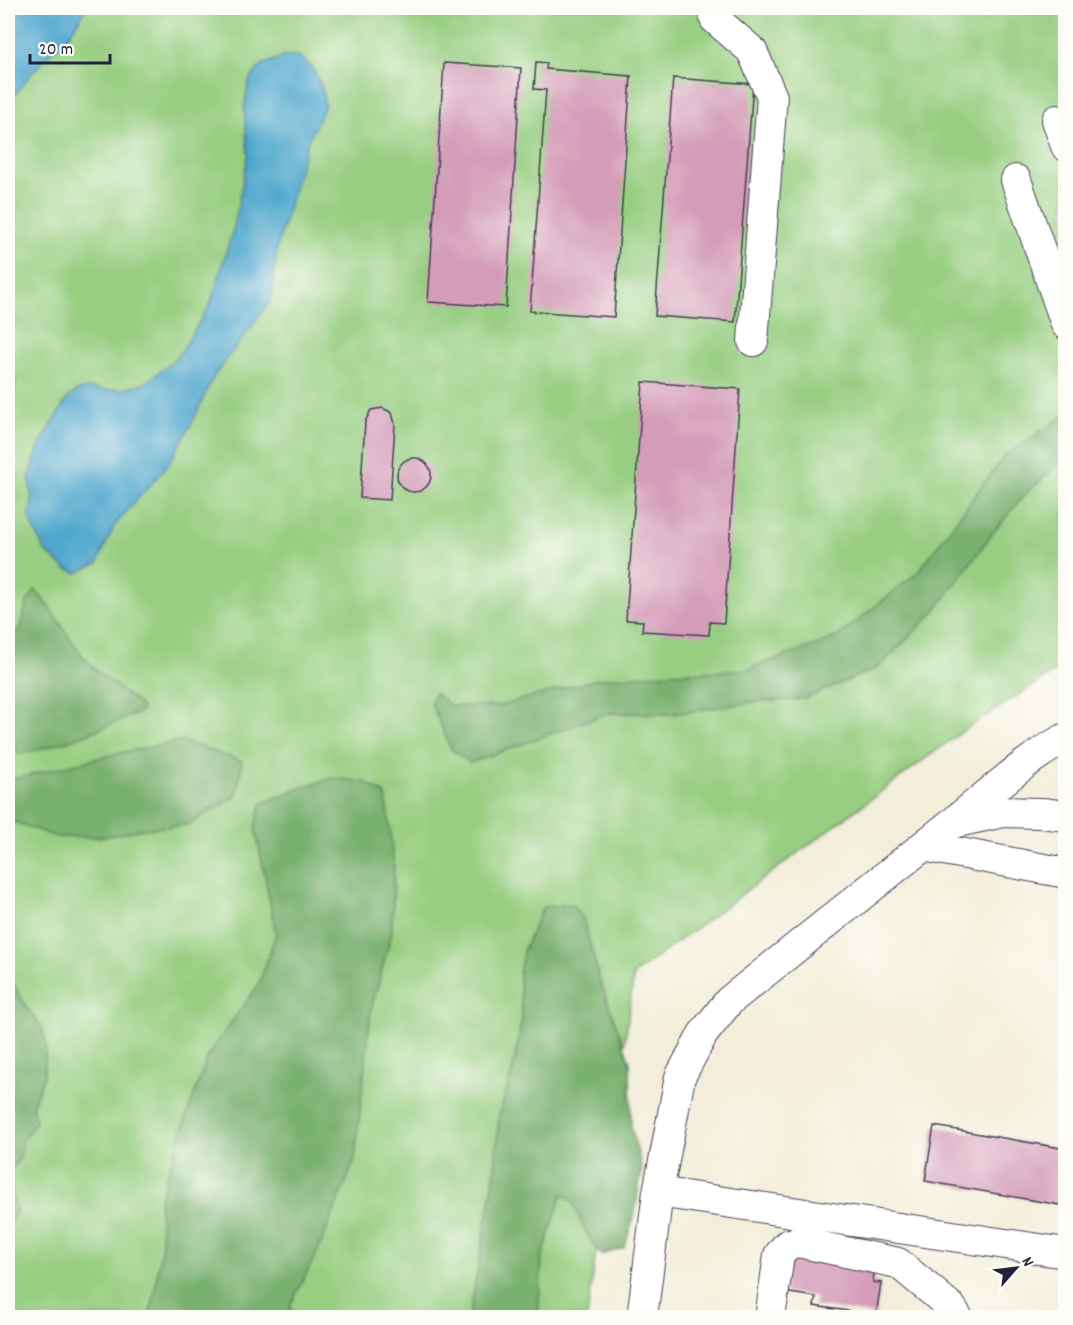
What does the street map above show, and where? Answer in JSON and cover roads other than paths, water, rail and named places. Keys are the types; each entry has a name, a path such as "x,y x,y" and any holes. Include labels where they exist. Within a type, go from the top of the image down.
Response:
{"lane":[{"path":"711,20 752,51 772,97 753,341"},
{"path":"1016,180 1065,324"},
{"path":"642,1317 658,1191 680,1077 703,1034 729,1001 922,846 1055,743 1065,738"},
{"path":"952,823 1003,812 1065,816"},
{"path":"922,846 1065,873"},
{"path":"658,1191 1065,1253"},
{"path":"770,1317 779,1255 787,1245 798,1242 898,1263 951,1307 958,1317"}],"water":[{"path":"8,8 87,8 66,39 24,83 8,108"},
{"path":"285,56 299,56 312,67 322,88 325,106 307,143 277,248 271,300 214,376 192,423 169,463 115,525 98,563 77,573 66,569 44,550 29,517 32,500 29,479 39,446 68,397 79,390 90,388 124,389 145,383 181,352 210,305 234,226 248,155 244,107 249,80 262,65"}]}
